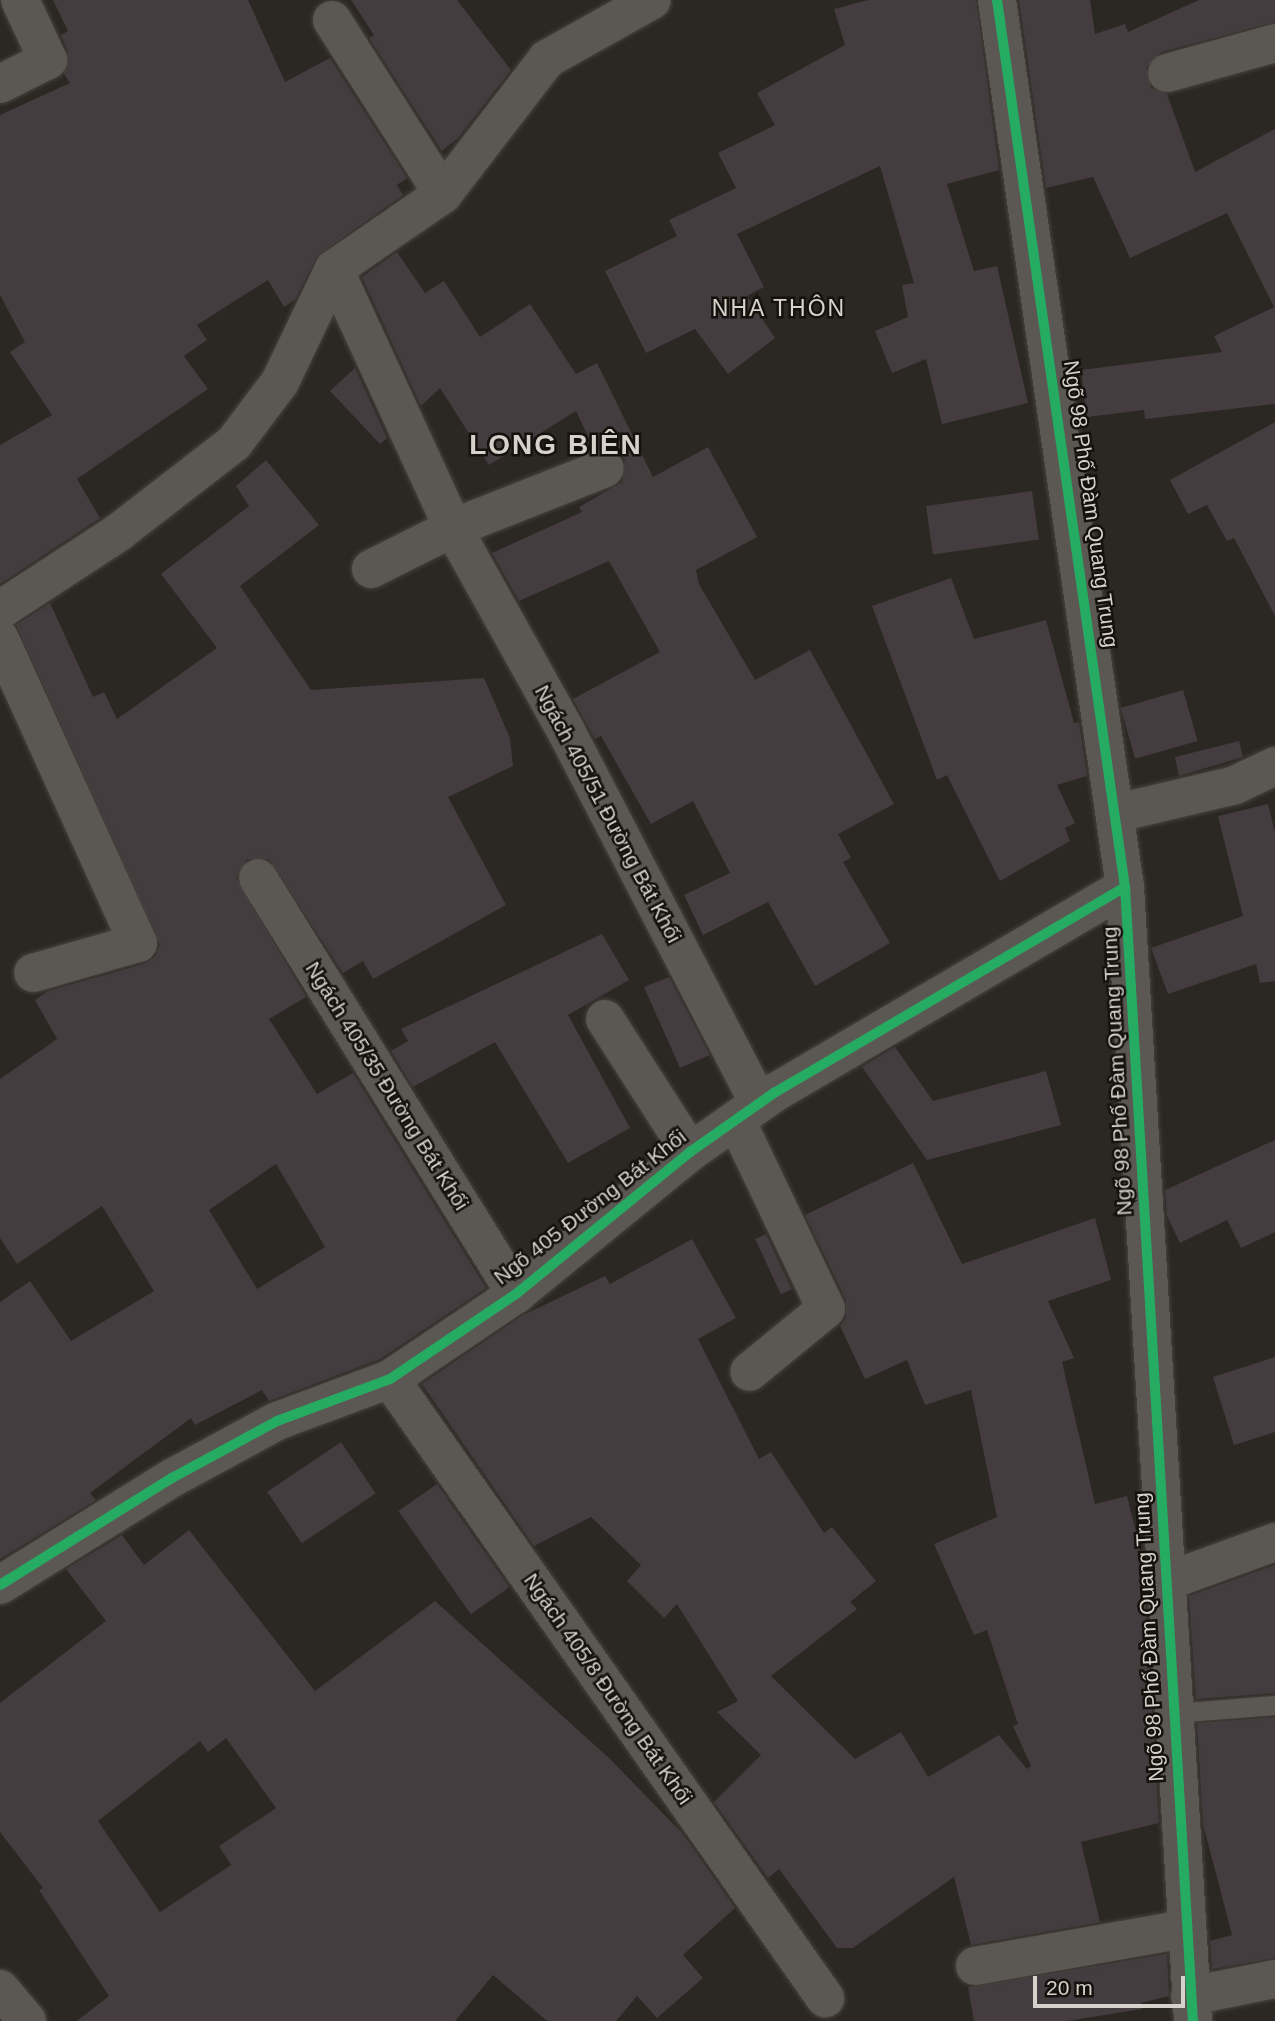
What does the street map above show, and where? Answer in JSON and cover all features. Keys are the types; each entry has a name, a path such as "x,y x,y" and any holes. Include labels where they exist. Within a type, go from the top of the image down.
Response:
{"street":[{"path":"0,84 48,60 20,0"},
{"name":"Ngõ 98 Phố Đàm Quang Trung","path":"997,0 1117,813 1125,887 1191,2009"},
{"path":"0,610 119,533 234,443 280,382 334,269 443,194 547,59 630,5"},
{"path":"332,20 443,194"},
{"path":"1167,73 1275,43"},
{"name":"Ngách 405/51 Đường Bát Khối","path":"334,269 453,528 567,733 748,1111 826,1309 749,1372"},
{"path":"371,569 453,528 605,468"},
{"path":"0,639 138,943 33,973"},
{"path":"1117,813 1235,785 1273,772"},
{"name":"Ngách 405/35 Đường Bát Khối","path":"258,878 516,1294"},
{"name":"Ngõ 405 Đường Bát Khối","path":"0,1585 172,1478 277,1421 390,1379 516,1294 690,1152 748,1111 1125,887"},
{"path":"605,1019 690,1152"},
{"name":"Ngách 405/8 Đường Bát Khối","path":"390,1379 825,1998"},
{"path":"1165,1582 1275,1542"},
{"path":"975,1966 1185,1929"},
{"path":"1191,2009 1275,1979"},
{"path":"0,1989 27,2021"}],"lane":[{"path":"1173,1713 1275,1705"}],"building":[{"path":"53,0 248,0 285,82 330,58 407,178 397,185 403,195 317,256 295,300 284,307 268,280 197,325 207,340 184,356 208,389 77,479 100,518 0,584 0,445 52,415 10,352 25,342 0,295 0,115 70,83 64,74 68,51 61,35 68,31"},
{"path":"351,0 457,0 511,70 458,138 442,151 369,38 374,35"},
{"path":"868,0 976,0 999,170 947,184 974,271 997,266 1028,403 942,424 926,359 892,373 875,331 908,317 902,285 914,283 880,166 737,234 764,287 747,296 775,338 728,374 695,329 646,353 605,271 677,236 669,220 736,188 718,153 775,125 757,93 845,45 834,9"},
{"path":"1019,0 1090,0 1095,34 1125,24 1128,32 1199,0 1275,0 1275,22 1161,52 1146,68 1151,88 1167,94 1195,172 1275,129 1275,404 1145,419 1144,410 1087,417 1081,370 1222,352 1214,336 1274,307 1227,213 1130,258 1093,177 1046,188"},
{"path":"397,252 425,293 444,281 480,337 530,304 576,374 597,363 653,477 708,447 757,537 696,570 699,584 755,680 810,650 894,804 838,834 851,858 843,862 890,943 815,986 768,902 703,935 684,895 730,873 693,801 651,824 601,736 595,739 573,699 660,652 609,561 519,601 492,553 582,512 579,507 622,482 625,459 609,447 594,449 576,411 489,465 440,388 421,406 362,277"},
{"path":"355,368 387,438 380,444 330,391"},
{"path":"1275,422 1275,616 1234,538 1227,541 1207,505 1188,514 1170,480"},
{"path":"266,460 319,525 240,586 311,690 484,678 510,738 513,766 448,797 506,905 373,979 363,961 343,973 269,859 247,859 236,878 306,997 269,1019 317,1094 353,1073 486,1288 380,1359 269,1401 262,1390 195,1425 191,1418 90,1493 96,1500 0,1559 0,1302 30,1281 71,1341 154,1291 102,1206 17,1264 0,1238 0,1079 57,1039 35,1000 48,991 144,964 155,957 160,945 16,625 50,603 93,697 104,692 117,719 217,648 161,574 249,506 236,486","holes":["276,1164 325,1247 257,1289 209,1210"]},
{"path":"1032,491 1039,540 933,554 926,506"},
{"path":"951,578 974,639 1046,620 1074,723 1079,722 1087,776 1057,785 1075,823 1065,828 1070,841 1000,881 947,775 937,780 872,606"},
{"path":"1183,690 1198,741 1135,759 1121,708"},
{"path":"1239,741 1243,757 1179,776 1175,757"},
{"path":"1268,804 1275,833 1275,981 1260,983 1256,964 1168,994 1151,948 1243,916 1218,816"},
{"path":"602,934 629,980 568,1015 630,1128 568,1163 495,1042 413,1087 391,1051 408,1041 401,1029"},
{"path":"669,977 710,1055 680,1068 644,987"},
{"path":"895,1047 933,1101 1046,1071 1061,1125 927,1160 862,1067"},
{"path":"1275,1140 1275,1232 1241,1248 1227,1220 1180,1243 1167,1216 1165,1190"},
{"path":"913,1163 962,1264 1095,1218 1111,1280 1048,1301 1074,1358 1062,1362 1095,1504 1127,1496 1143,1560 1159,1823 1081,1842 1100,1922 971,1945 954,1877 853,1948 837,1948 779,1869 768,1878 714,1802 761,1755 717,1712 738,1701 677,1604 664,1618 627,1581 641,1565 591,1517 534,1546 422,1384 523,1315 605,1276 610,1284 692,1239 736,1318 698,1339 759,1459 771,1452 824,1533 832,1527 876,1581 850,1602 857,1609 771,1676 855,1759 901,1732 928,1777 999,1735 1027,1769 1031,1766 1013,1726 1018,1724 987,1630 974,1635 934,1544 997,1517 971,1390 925,1405 907,1360 865,1379 840,1326 846,1318 846,1300 805,1215"},
{"path":"766,1234 792,1289 781,1294 755,1239"},
{"path":"1275,1357 1275,1432 1234,1445 1213,1377"},
{"path":"341,1442 376,1493 302,1543 267,1492"},
{"path":"437,1484 509,1587 471,1614 398,1511"},
{"path":"189,1530 315,1691 435,1601 609,1758 683,1834 735,1908 683,1955 703,1978 657,2018 637,1996 616,2021 547,2021 493,1975 455,2021 77,2021 109,1996 39,1890 43,1888 0,1832 0,1703 106,1621 66,1569 122,1535 144,1565","holes":["226,1738 276,1808 219,1846 231,1865 160,1912 98,1821 200,1741 208,1752"]},
{"path":"1275,1565 1275,1693 1196,1699 1189,1596"},
{"path":"1275,1717 1275,1958 1212,1969 1210,1941 1232,1935 1203,1824 1197,1723"},
{"path":"1167,1954 1169,1996 1141,2003 1142,2009 1067,2021 974,2021 968,1987"}],"cycle path":[{"path":"997,0 1125,887 1193,2021"},
{"path":"0,1585 172,1478 277,1421 390,1379 516,1294 690,1152 774,1093 1125,887"}],"district":[{"name":"NHA THÔN","path":"779,308"},
{"name":"LONG BIÊN","path":"556,445"}]}
